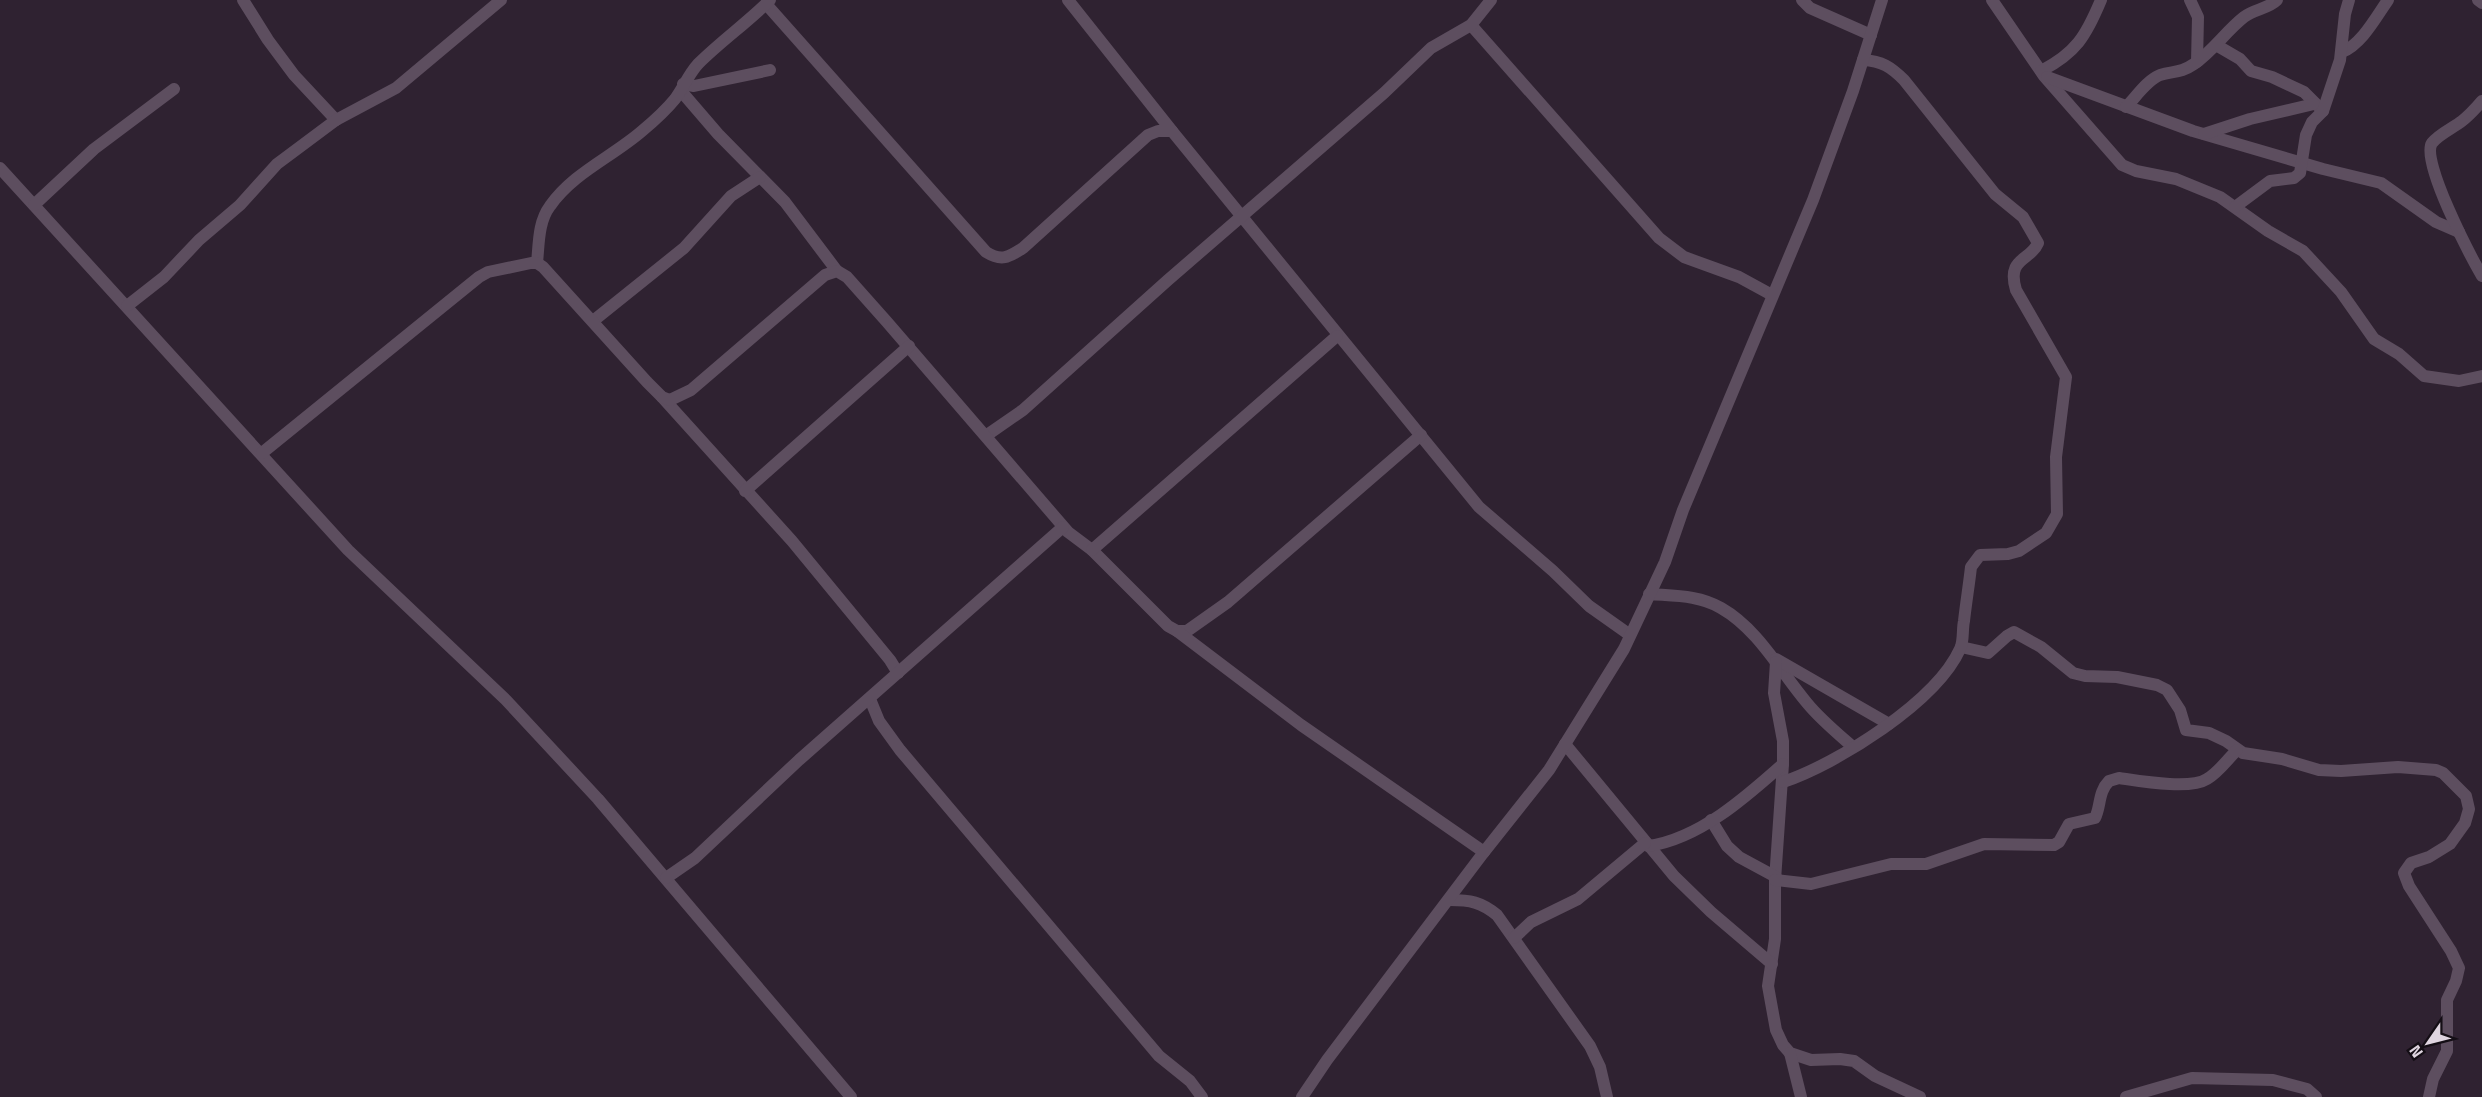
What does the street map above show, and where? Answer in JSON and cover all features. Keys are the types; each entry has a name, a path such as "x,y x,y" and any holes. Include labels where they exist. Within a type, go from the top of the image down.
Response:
{"street":[{"path":"243,0 268,40 294,75 336,120"},
{"path":"128,306 164,277 199,240 240,205 269,171 336,120 396,88 501,0"},
{"path":"1068,0 1338,336 1492,520 1553,571 1589,606 1630,635"},
{"path":"987,435 1023,411 1168,280 1384,93 1431,48 1472,25 1491,0"},
{"path":"1802,0 1810,8 1871,35"},
{"path":"1302,1097 1327,1060 1484,852 1549,770 1630,635 1665,562 1683,510 1813,200 1882,0"},
{"path":"1992,0 2043,74 2122,165 2136,171 2191,184 2235,207 2268,231 2311,257 2341,292 2374,339 2399,354 2424,376 2459,381 2482,376"},
{"path":"2043,74 2074,50 2086,34 2101,0"},
{"path":"2190,0 2199,23 2197,62"},
{"path":"2126,106 2150,81 2158,76 2182,72 2197,62 2247,15 2271,6 2277,0"},
{"path":"2235,207 2270,181 2297,177 2306,135 2342,52 2343,27 2349,0"},
{"path":"2342,52 2349,49 2361,37 2388,0"},
{"path":"2478,0 2482,3"},
{"path":"537,263 541,223 548,208 559,194 640,133 674,100 699,64 768,2 986,252 997,259 1007,258 1023,248 1148,135 1158,131 1172,131"},
{"path":"1472,25 1659,238 1684,257 1739,277 1772,294"},
{"path":"2216,45 2240,59 2251,71 2272,77 2304,92 2318,107"},
{"path":"1783,782 1799,777 1853,747 1889,724 1925,694 1947,670 1961,647 1971,567 1974,560 1980,555 2008,554 2019,551 2046,533 2057,514 2056,457 2066,377 2013,282 2018,264 2024,256 2038,246 2033,231 2023,217 1995,194 1925,104 1892,68 1880,61 1863,60"},
{"path":"682,87 770,70"},
{"path":"2043,74 2204,134 2301,163 2381,183 2436,222 2458,232"},
{"path":"682,87 760,177 785,202 837,271 847,277 909,346 1064,527 1092,550 1158,617 1309,731 1484,852"},
{"path":"34,205 94,149 174,89"},
{"path":"2482,101 2464,120 2432,143 2429,150 2438,183 2458,232 2482,276"},
{"path":"2204,134 2250,119 2318,107"},
{"path":"0,168 348,550 506,700 598,799 851,1097"},
{"path":"593,321 684,248 731,196 760,177"},
{"path":"262,453 479,278 497,270 537,263 593,321 808,560 884,652 898,673"},
{"path":"662,397 670,400 691,390 825,275 837,271"},
{"path":"1092,550 1338,336"},
{"path":"745,491 909,346"},
{"path":"1177,631 1187,631 1228,602 1421,435"},
{"path":"666,878 695,858 799,760 1064,527"},
{"path":"1649,594 1687,596 1722,608 1774,659 1808,704 1853,747"},
{"path":"1961,647 1988,653 2014,632 2041,647 2073,673 2085,676 2116,676 2157,685 2167,690 2175,700 2186,730 2209,733 2226,741 2237,750 2331,771 2397,767 2436,770 2443,773 2466,796 2469,809 2459,833 2441,850 2411,863 2404,873 2409,886 2451,951 2459,968 2447,1000 2447,1051 2433,1079 2429,1097"},
{"path":"1774,659 1889,724"},
{"path":"1774,659 1774,693 1783,741 1784,764 1775,878 1775,939 1768,986 1770,1005 1779,1038 1790,1053 1801,1097"},
{"path":"870,699 879,722 900,750 1159,1056 1190,1082 1202,1097"},
{"path":"1565,744 1646,844 1711,912 1772,964"},
{"path":"1711,820 1727,846 1739,856 1775,878 1811,884 1891,864 1926,864 1984,844 2054,845 2060,842 2068,824 2095,818 2103,787 2109,781 2119,778 2198,784 2209,778 2237,750"},
{"path":"1514,938 1531,922 1578,899 1646,844 1672,840 1711,820 1784,764"},
{"path":"1450,900 1472,900 1484,905 1497,915 1590,1046 1600,1067 1607,1097"},
{"path":"1790,1053 1811,1060 1854,1061 1875,1076 1920,1097"},
{"path":"2126,1097 2192,1077 2273,1080 2307,1089 2316,1097"}]}
